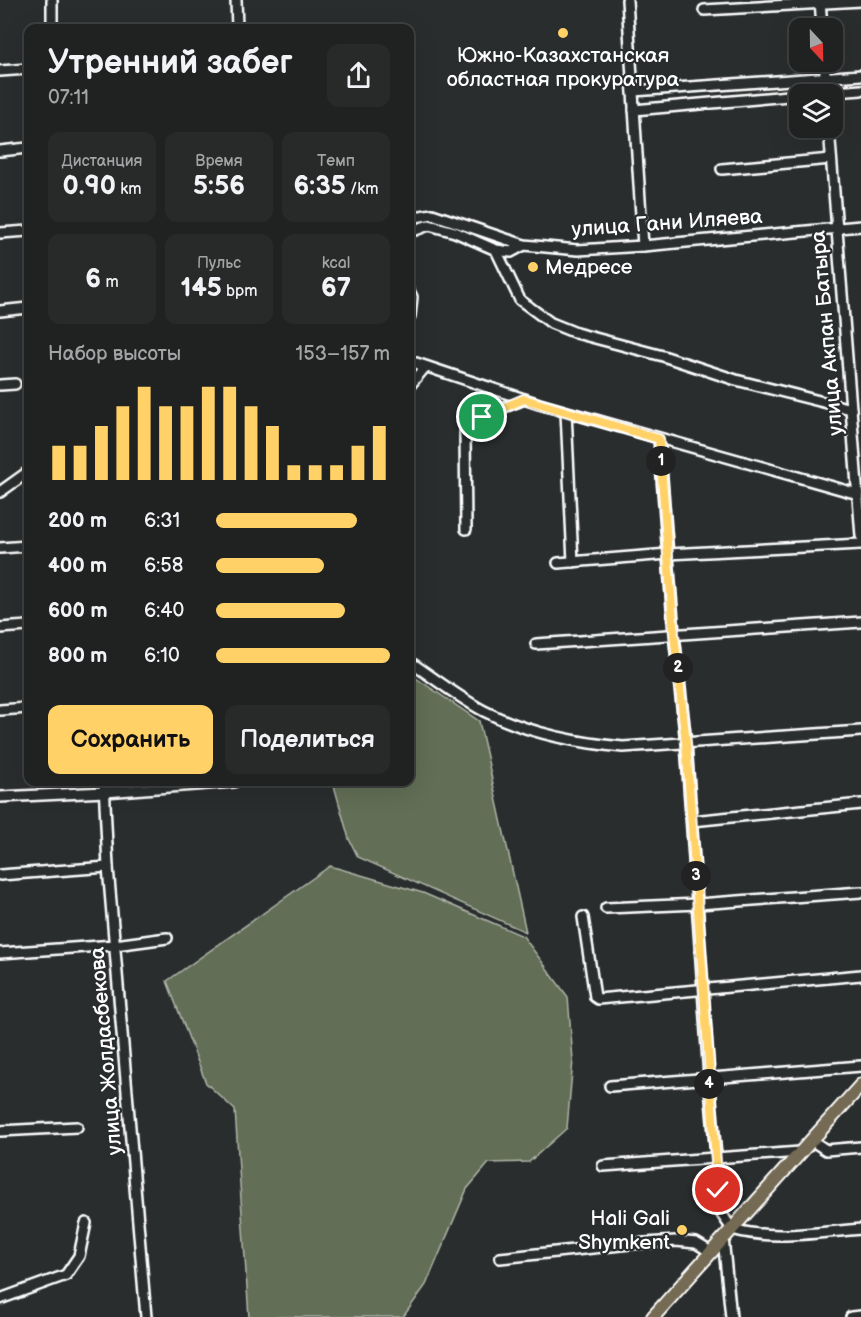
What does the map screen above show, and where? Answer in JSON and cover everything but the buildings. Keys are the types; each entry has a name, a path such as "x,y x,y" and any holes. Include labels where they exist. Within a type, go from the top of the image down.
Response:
{"main road":[{"path":"653,1317 861,1085"}],"street":[{"path":"52,0 52,24"},
{"path":"236,0 237,24"},
{"path":"627,0 643,246"},
{"path":"705,10 861,1"},
{"path":"820,2 821,18"},
{"path":"0,71 24,69"},
{"path":"825,72 826,84"},
{"path":"633,91 861,75"},
{"path":"843,92 861,90"},
{"path":"634,110 789,97"},
{"name":"улица Акпан Батыра","path":"830,138 861,536"},
{"path":"0,151 24,148"},
{"path":"722,169 831,159"},
{"name":"улица Гани Иляева","path":"414,217 432,214 524,245 578,250 861,226"},
{"path":"414,231 429,225 455,232 494,249 511,252 524,245"},
{"path":"0,233 24,231"},
{"path":"494,249 520,300 551,323 576,333 663,356 736,380 851,409"},
{"path":"0,311 24,308"},
{"path":"414,363 566,412 858,494"},
{"path":"414,380 425,367"},
{"path":"0,385 15,384"},
{"path":"850,394 861,393"},
{"path":"466,529 465,432 471,423 524,399"},
{"path":"566,412 573,562"},
{"path":"659,439 674,634 686,743 720,1210 723,1218 732,1228 752,1234 776,1235 861,1229"},
{"path":"0,492 24,475"},
{"path":"558,563 861,544"},
{"path":"0,548 24,546"},
{"path":"536,644 861,622"},
{"path":"0,628 24,626"},
{"path":"414,665 484,711 559,738 623,747 861,730"},
{"path":"0,710 24,708"},
{"name":"улица Жолдасбекова","path":"104,786 108,867 146,1317"},
{"path":"0,797 182,786"},
{"path":"692,821 861,804"},
{"path":"0,875 108,867"},
{"path":"606,908 861,892"},
{"path":"584,916 596,998 861,975"},
{"path":"0,953 115,945 166,938"},
{"path":"610,1086 861,1066"},
{"path":"0,1131 77,1127"},
{"path":"811,1140 826,1150 861,1147"},
{"path":"603,1166 800,1152"},
{"path":"0,1299 66,1275 79,1256 86,1223"},
{"path":"723,1238 731,1317"},
{"path":"500,1258 676,1241 696,1243 711,1252"},
{"path":"851,1317 861,1316"}],"green space":[{"path":"414,677 479,721 526,932 358,857 349,839 334,786 414,786"},
{"path":"330,866 423,893 523,936 568,997 573,1060 567,1128 529,1162 489,1163 467,1189 426,1285 403,1317 249,1317 235,1110 206,1083 167,981"}],"place":[{"name":"Южно-Казахстанская областная прокуратура","path":"563,33"},
{"name":"Медресе","path":"533,267"},
{"name":"Hali Gali Shymkent","path":"682,1230"}],"route":[{"path":"482,417 524,399 659,439 674,634 686,743 718,1190"}]}
